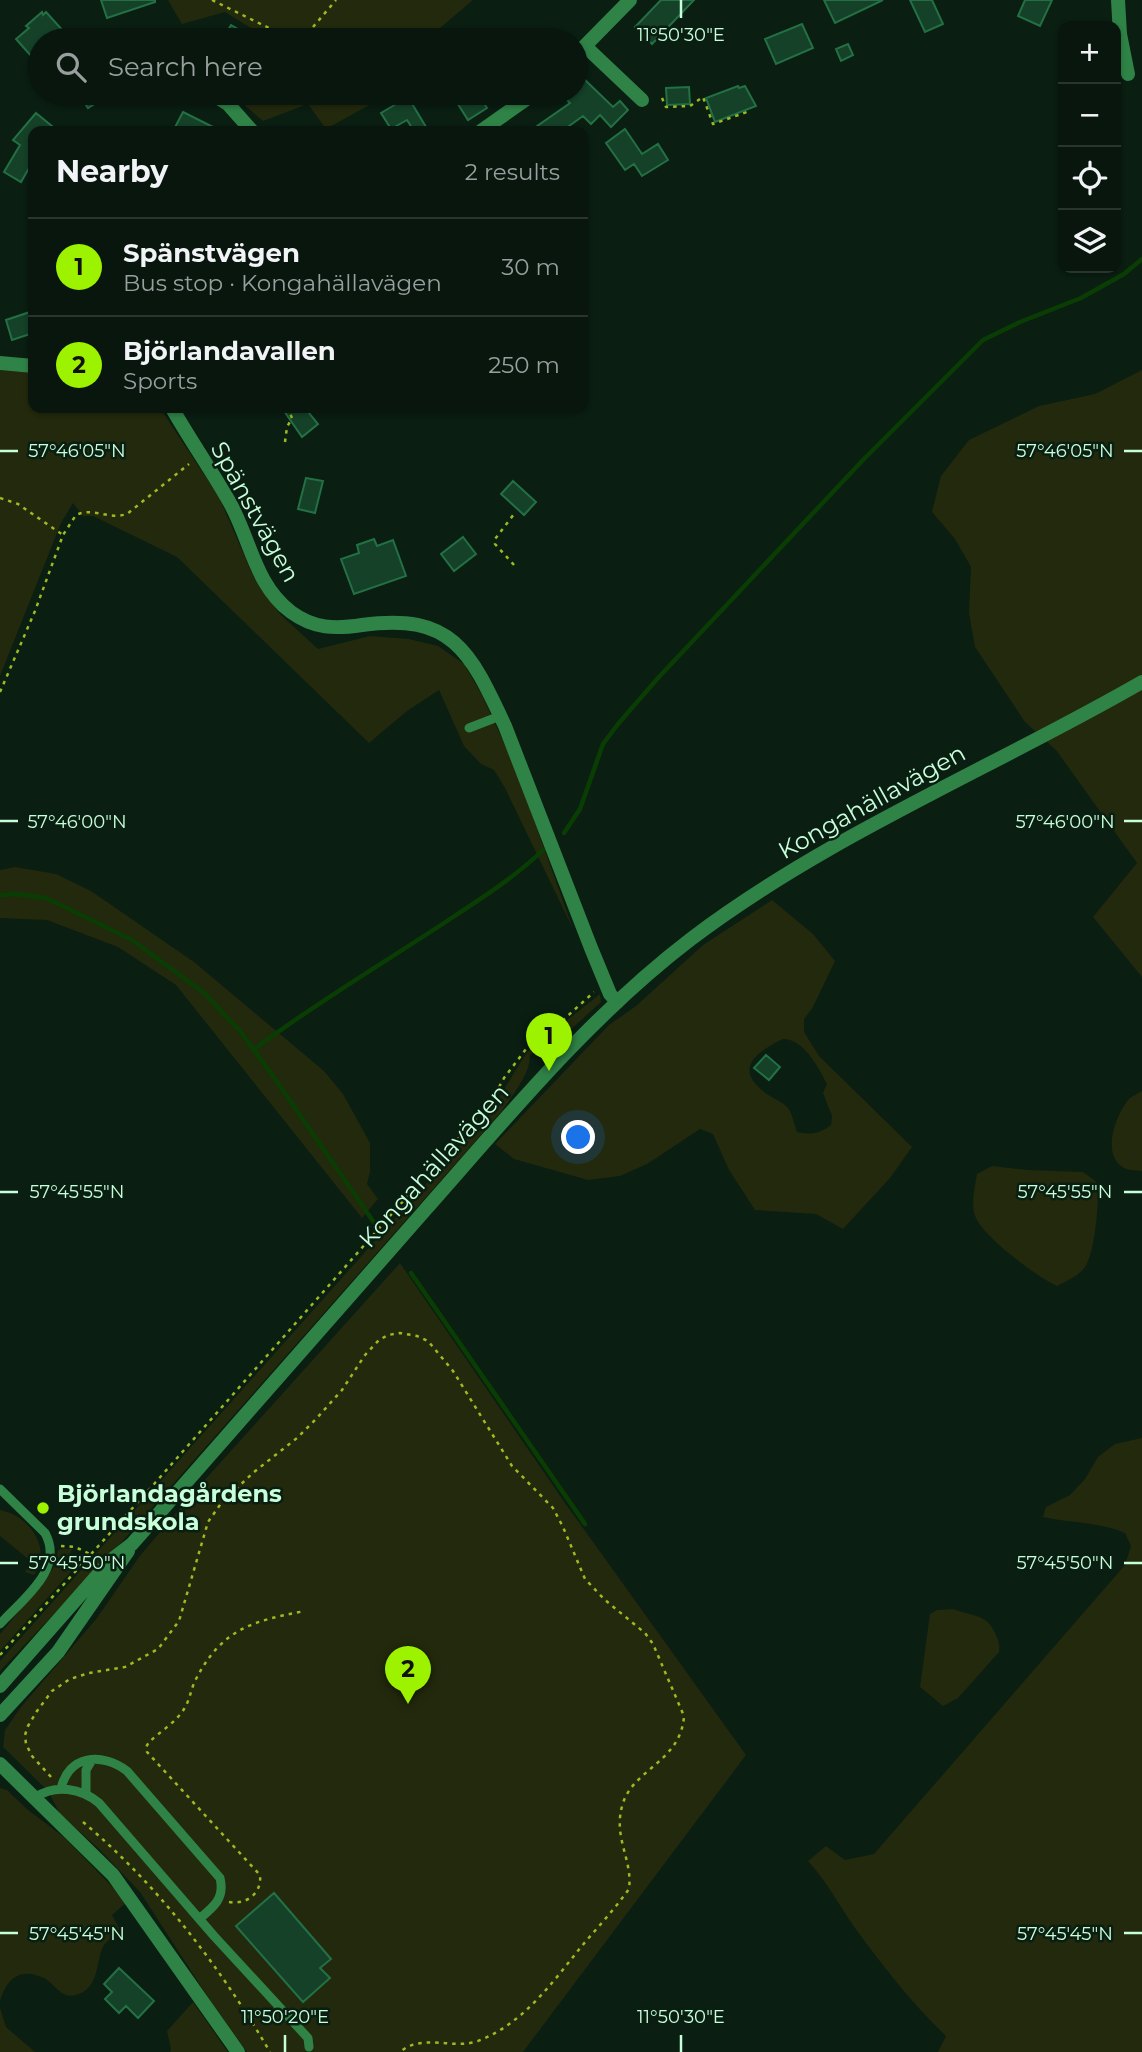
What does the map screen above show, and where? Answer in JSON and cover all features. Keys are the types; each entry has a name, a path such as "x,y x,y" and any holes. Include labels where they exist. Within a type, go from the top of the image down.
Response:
{"street":[{"path":"588,44 630,0"},
{"path":"1118,0 1119,21"},
{"path":"1121,56 1128,74"},
{"path":"588,57 642,100"},
{"path":"229,105 248,126"},
{"path":"488,126 518,105"},
{"path":"0,363 28,366"},
{"name":"Spänstvägen","path":"175,413 231,504 256,566 276,600 314,626 329,628 399,622 423,626 444,634 468,656 500,716 605,981 617,1002"},
{"name":"Kongahällavägen","path":"0,1715 58,1652 132,1544 492,1134 561,1058 617,1002 691,940 788,874 1142,682"},
{"name":"Kongahällavägen","path":"0,1686 110,1561 132,1544"},
{"path":"0,1764 113,1875 238,2052"}],"lane":[{"path":"469,729 500,716"},
{"path":"0,1624 42,1578 51,1562 51,1548 45,1533 2,1495"},
{"path":"86,1793 86,1770 92,1760"},
{"path":"61,1789 63,1780 77,1764 92,1760 109,1760 127,1771 216,1871 221,1883 220,1897 212,1909 199,1919"},
{"path":"36,1797 44,1791 61,1789 86,1793 99,1804 308,2038 309,2047"}],"path":[{"path":"212,0 269,28"},
{"path":"312,28 336,0"},
{"path":"662,98 666,107 690,106 703,97 713,124 747,112"},
{"path":"285,442 287,427 292,418 290,413"},
{"path":"0,692 35,611 63,535 75,515 82,512 116,517 127,514 199,456"},
{"path":"0,498 18,504 63,535"},
{"path":"514,514 495,539 495,544 514,565"},
{"path":"0,1655 486,1107 533,1040 551,1031 605,981"},
{"path":"533,1040 546,1053"},
{"path":"61,1789 32,1756 25,1735 37,1711 52,1691 70,1679 125,1667 158,1650 179,1621 208,1522 222,1502 307,1429 342,1390 365,1355 379,1340 388,1335 400,1334 417,1336 428,1341 453,1371 512,1466 553,1508 564,1527 585,1579 605,1600 645,1633 653,1644 684,1716 677,1742 624,1801 619,1835 630,1879 629,1889 550,1987 524,2012 478,2041 418,2043 407,2046 400,2052"},
{"path":"51,1548 65,1545 87,1550 91,1555"},
{"path":"220,1897 228,1902 242,1902 257,1891 261,1883 260,1875 147,1752 146,1747 184,1710 206,1662 230,1634 280,1616 305,1611"},
{"path":"81,1821 170,1908 203,1949 270,2052"}],"green space":[{"path":"168,0 473,0 440,28 251,28 225,12 182,24"},
{"path":"245,105 305,105 263,121"},
{"path":"309,105 369,105 331,126 324,126"},
{"path":"0,370 28,373 28,413 163,413 219,497 263,592 280,614 318,649 370,636 409,639 438,646 464,664 482,695 515,767 573,929 505,788 494,770 481,764 464,746 439,690 407,711 369,743 177,557 93,516 83,516 73,503 61,523 0,676"},
{"path":"1142,370 1142,977 1093,917 1137,863 1056,750 1025,722 975,647 969,613 971,567 955,539 932,512 941,476 969,440 1039,406 1095,394"},
{"path":"15,867 56,874 91,891 194,962 324,1071 343,1094 370,1143 370,1172 367,1184 378,1199 362,1218 176,985 118,947 47,920 0,918 0,870"},
{"path":"772,900 813,934 835,961 813,1007 804,1019 804,1032 819,1056 912,1147 890,1178 843,1229 816,1214 755,1210 729,1170 713,1134 700,1129 647,1164 620,1176 588,1180 514,1159 495,1144 609,1025 636,1006 703,945","holes":["783,1039 791,1040 810,1055 827,1084 823,1093 832,1116 831,1125 819,1132 797,1132 788,1108 767,1094 751,1077 750,1069 757,1056"]},
{"path":"600,994 601,1002 546,1049 541,1041"},
{"path":"536,1047 530,1056 524,1078 502,1111 121,1543 0,1671 0,1661 490,1112 527,1052"},
{"path":"1142,1091 1142,1171 1128,1170 1115,1159 1112,1151 1113,1133 1123,1107"},
{"path":"992,1166 1083,1172 1098,1183 1094,1239 1085,1267 1079,1273 1057,1286 1012,1256 981,1226 973,1208 977,1174"},
{"path":"400,1263 565,1503 746,1755 523,2052 247,2052 213,2005 140,1892 98,1848 60,1814 48,1791 3,1747 5,1730 21,1707 97,1618 139,1557 193,1493"},
{"path":"1142,1438 1142,2052 938,2052 946,2036 887,1970 808,1861 826,1846 845,1860 874,1854 1125,1565 1131,1546 1125,1533 1095,1525 1043,1517 1046,1507 1070,1495 1085,1479 1098,1457 1115,1444"},
{"path":"0,1510 20,1519 35,1535 41,1555 34,1575 25,1572 32,1562 0,1536"},
{"path":"72,1549 69,1557 74,1562 84,1557 0,1651 0,1634 45,1580 55,1565 58,1550"},
{"path":"953,1609 984,1619 997,1637 999,1652 958,1698 943,1706 920,1687 930,1614 937,1610"},
{"path":"0,1788 7,1790 64,1837 127,1902 112,1915 120,1930 104,1945 90,1986 76,1995 66,1995 44,1978 21,1974 6,1986 0,2001"},
{"path":"193,2002 228,2052 170,2052 167,2031"},
{"path":"0,2008 6,2027 35,2052 0,2052"}],"building":[{"path":"101,0 155,0 155,2 107,18"},
{"path":"661,0 694,0 652,44 635,27"},
{"path":"824,0 883,0 835,23"},
{"path":"910,0 932,0 943,24 925,32"},
{"path":"1025,0 1052,0 1040,26 1018,16"},
{"path":"42,12 43,15 46,12 61,28 29,28 26,26"},
{"path":"802,24 813,48 776,64 765,39"},
{"path":"28,29 28,53 16,39"},
{"path":"848,44 853,55 841,61 836,49"},
{"path":"588,83 613,107 620,101 628,110 611,127 600,115 591,124 583,116 569,126 537,126 567,105 588,105"},
{"path":"745,86 756,106 715,122 706,98"},
{"path":"689,87 690,104 667,105 666,88"},
{"path":"394,105 413,105 425,126 411,126 407,120 396,126 389,126 381,113"},
{"path":"459,105 485,105 487,108 468,120"},
{"path":"183,112 211,126 176,126"},
{"path":"36,113 52,126 28,126 28,170 21,182 4,172 20,145 13,140"},
{"path":"625,129 642,154 658,144 668,160 642,176 634,164 625,170 606,143"},
{"path":"28,313 28,335 12,340 6,320"},
{"path":"285,413 309,413 318,424 302,437"},
{"path":"306,478 323,481 315,513 298,509"},
{"path":"513,481 536,502 524,515 501,494"},
{"path":"463,537 476,554 454,571 441,554"},
{"path":"374,539 377,546 393,540 406,576 354,594 341,559 359,553 357,545"},
{"path":"766,1055 780,1067 769,1080 754,1068"},
{"path":"274,1893 331,1959 320,1968 330,1978 303,2002 236,1926"},
{"path":"119,1968 154,2001 138,2018 126,2006 119,2013 105,1999 112,1992 104,1984"}],"waterway":[{"path":"564,833 580,809 603,744 618,724 863,460 983,340 1081,298 1124,274 1142,259"},
{"path":"253,1050 327,998 488,893 543,850"},
{"path":"0,895 17,894 46,898 132,940 204,993 240,1031 375,1224"},
{"path":"411,1273 585,1524"}],"place":[{"name":"Spänstvägen","path":"549,1071"},
{"name":"Björlandagårdens grundskola","path":"43,1508"},
{"name":"Björlandavallen","path":"408,1704"}]}
